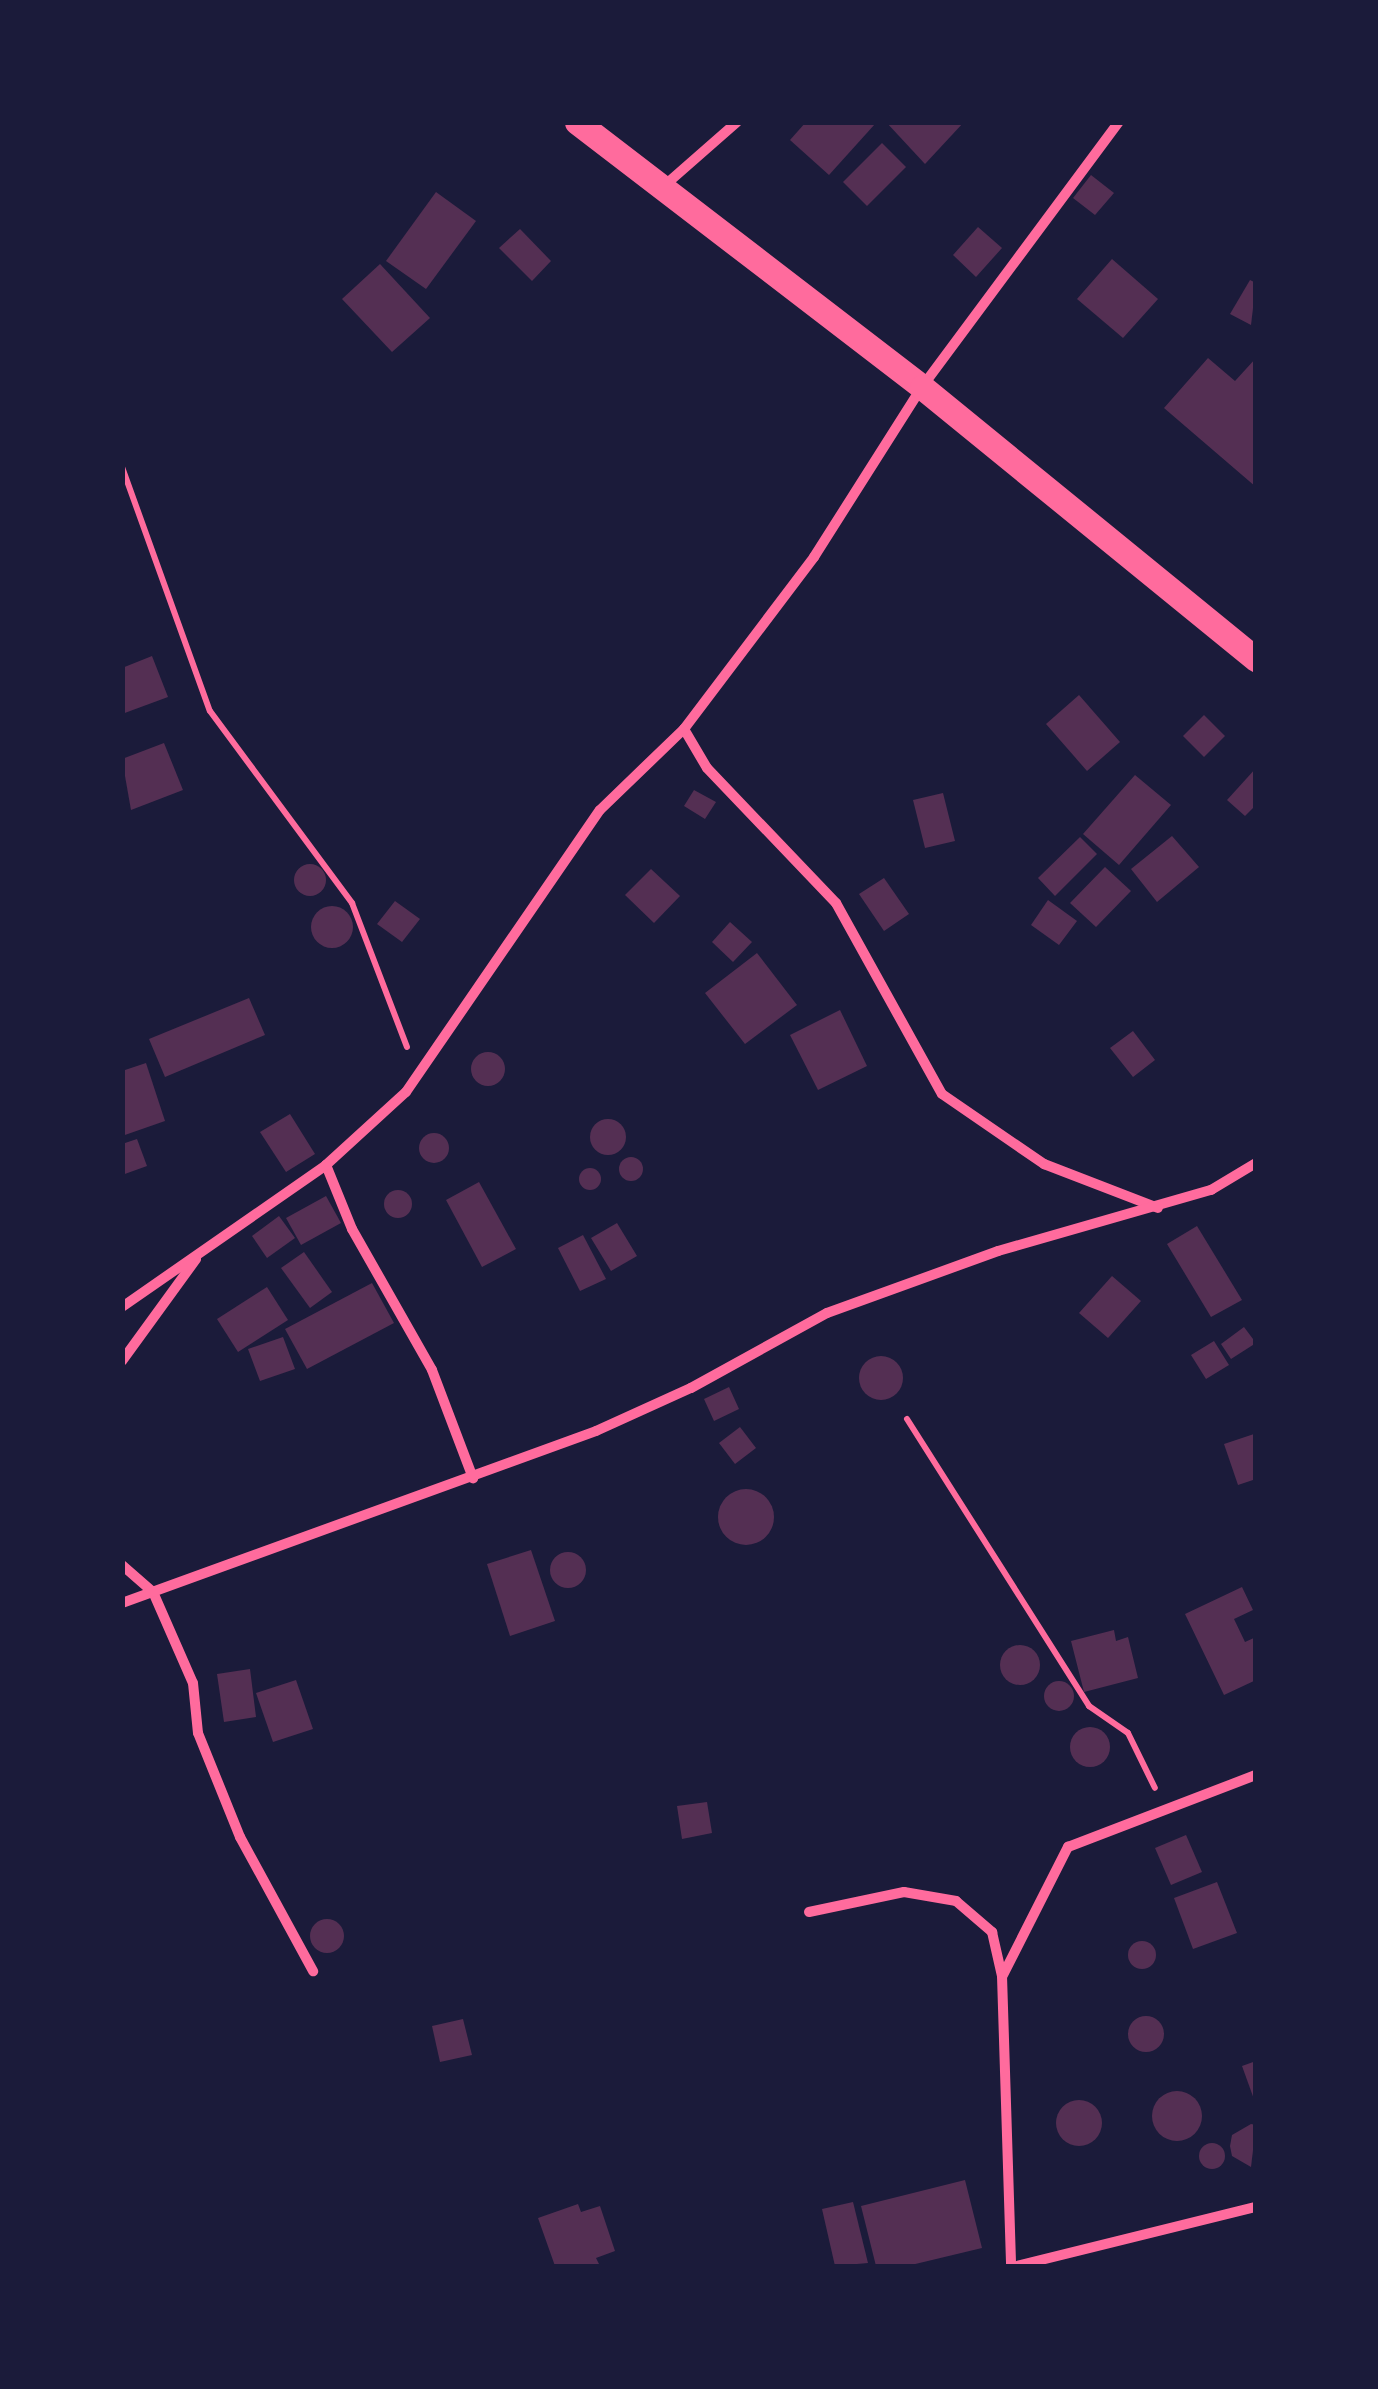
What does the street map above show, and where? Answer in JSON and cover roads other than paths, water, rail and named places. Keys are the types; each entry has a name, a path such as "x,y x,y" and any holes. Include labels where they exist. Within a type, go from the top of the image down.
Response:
{"main road":[{"path":"577,122 660,190 922,387 1256,660"}],"street":[{"path":"660,190 737,122"},
{"path":"122,1307 326,1166 406,1092 600,810 684,729 814,557 922,387 1120,122"},
{"path":"684,729 707,768 836,903 942,1094 1044,1164 1159,1208"},
{"path":"122,1603 474,1478 692,1388 827,1314 998,1251 1211,1190 1256,1163"},
{"path":"326,1166 352,1229 432,1370 474,1478"},
{"path":"122,1360 137,1332 206,1247"},
{"path":"122,1565 153,1592 193,1683 198,1732 240,1837 313,1971"},
{"path":"1002,1976 1068,1847 1164,1807 1256,1776"},
{"path":"809,1912 904,1892 956,1901 992,1932 1002,1976 1014,2266 1256,2207"}]}
